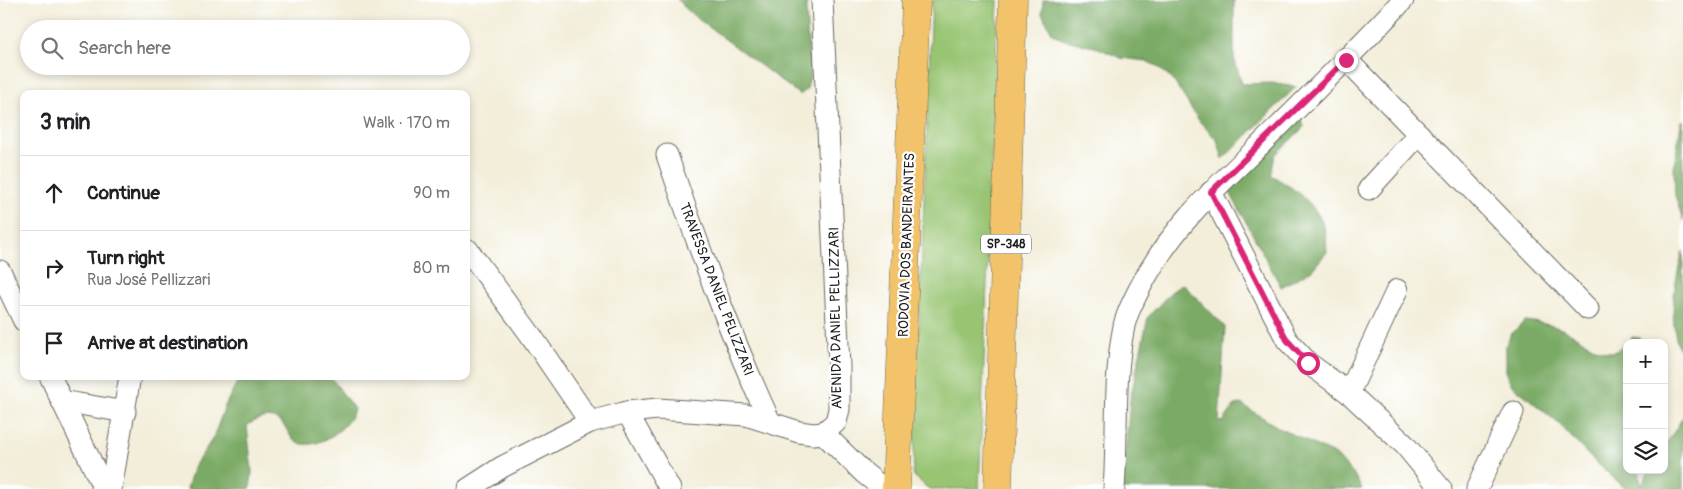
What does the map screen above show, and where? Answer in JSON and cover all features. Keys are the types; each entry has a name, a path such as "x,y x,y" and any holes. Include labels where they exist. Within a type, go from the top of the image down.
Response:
{"highway":[{"name":"RODOVIA DOS BANDEIRANTES","path":"896,489 916,0"},
{"name":"SP-348","path":"998,489 1013,0"}],"street":[{"name":"AVENIDA DANIEL PELLIZZARI","path":"822,0 839,366 839,410 836,422 823,433"},
{"path":"1114,489 1117,387 1124,325 1135,298 1155,261 1183,222 1211,192 1346,60 1403,0"},
{"path":"1346,60 1588,309"},
{"path":"1369,189 1419,134"},
{"name":"TRAVESSA DANIEL PELIZZARI","path":"667,155 713,286 770,422"},
{"path":"1211,192 1287,340 1308,363 1350,393 1405,445 1441,489"},
{"path":"470,253 530,334 590,422"},
{"path":"0,271 20,313"},
{"path":"1350,393 1397,290"},
{"path":"52,380 104,489"},
{"path":"111,489 129,380"},
{"path":"62,401 125,412"},
{"path":"468,489 502,467 590,422 627,412 658,409 746,415 799,432 823,433 864,473 884,489"},
{"path":"627,412 670,489"},
{"path":"1478,489 1513,412"}],"green space":[{"path":"677,0 807,0 810,75 807,89 800,95 693,15"},
{"path":"932,0 998,0 979,489 929,489 913,475"},
{"path":"1043,0 1234,0 1234,58 1242,84 1272,83 1296,87 1223,159 1217,140 1200,122 1173,80 1157,66 1146,61 1121,58 1098,48 1062,39 1052,33 1042,14"},
{"path":"1300,114 1304,127 1275,155 1271,175 1310,203 1325,231 1327,252 1312,270 1281,287 1227,187"},
{"path":"1683,120 1683,221 1675,195 1674,168"},
{"path":"1683,251 1683,359 1676,336 1673,302"},
{"path":"1183,284 1225,327 1219,421 1223,422 1235,405 1241,404 1281,429 1336,455 1354,475 1362,489 1122,489 1130,400 1148,317 1171,292"},
{"path":"1525,321 1556,327 1605,351 1614,352 1623,346 1623,474 1640,474 1641,486 1648,474 1668,474 1668,441 1683,417 1683,489 1626,489 1589,456 1558,423 1511,384 1506,374 1506,345 1512,333"},
{"path":"238,380 333,380 354,409 346,424 339,430 322,441 313,444 296,442 282,423 273,418 269,417 255,421 247,426 252,472 250,489 187,489 193,468 213,438 225,406"}],"route":[{"path":"1308,363 1287,340 1211,192 1346,60"}]}
